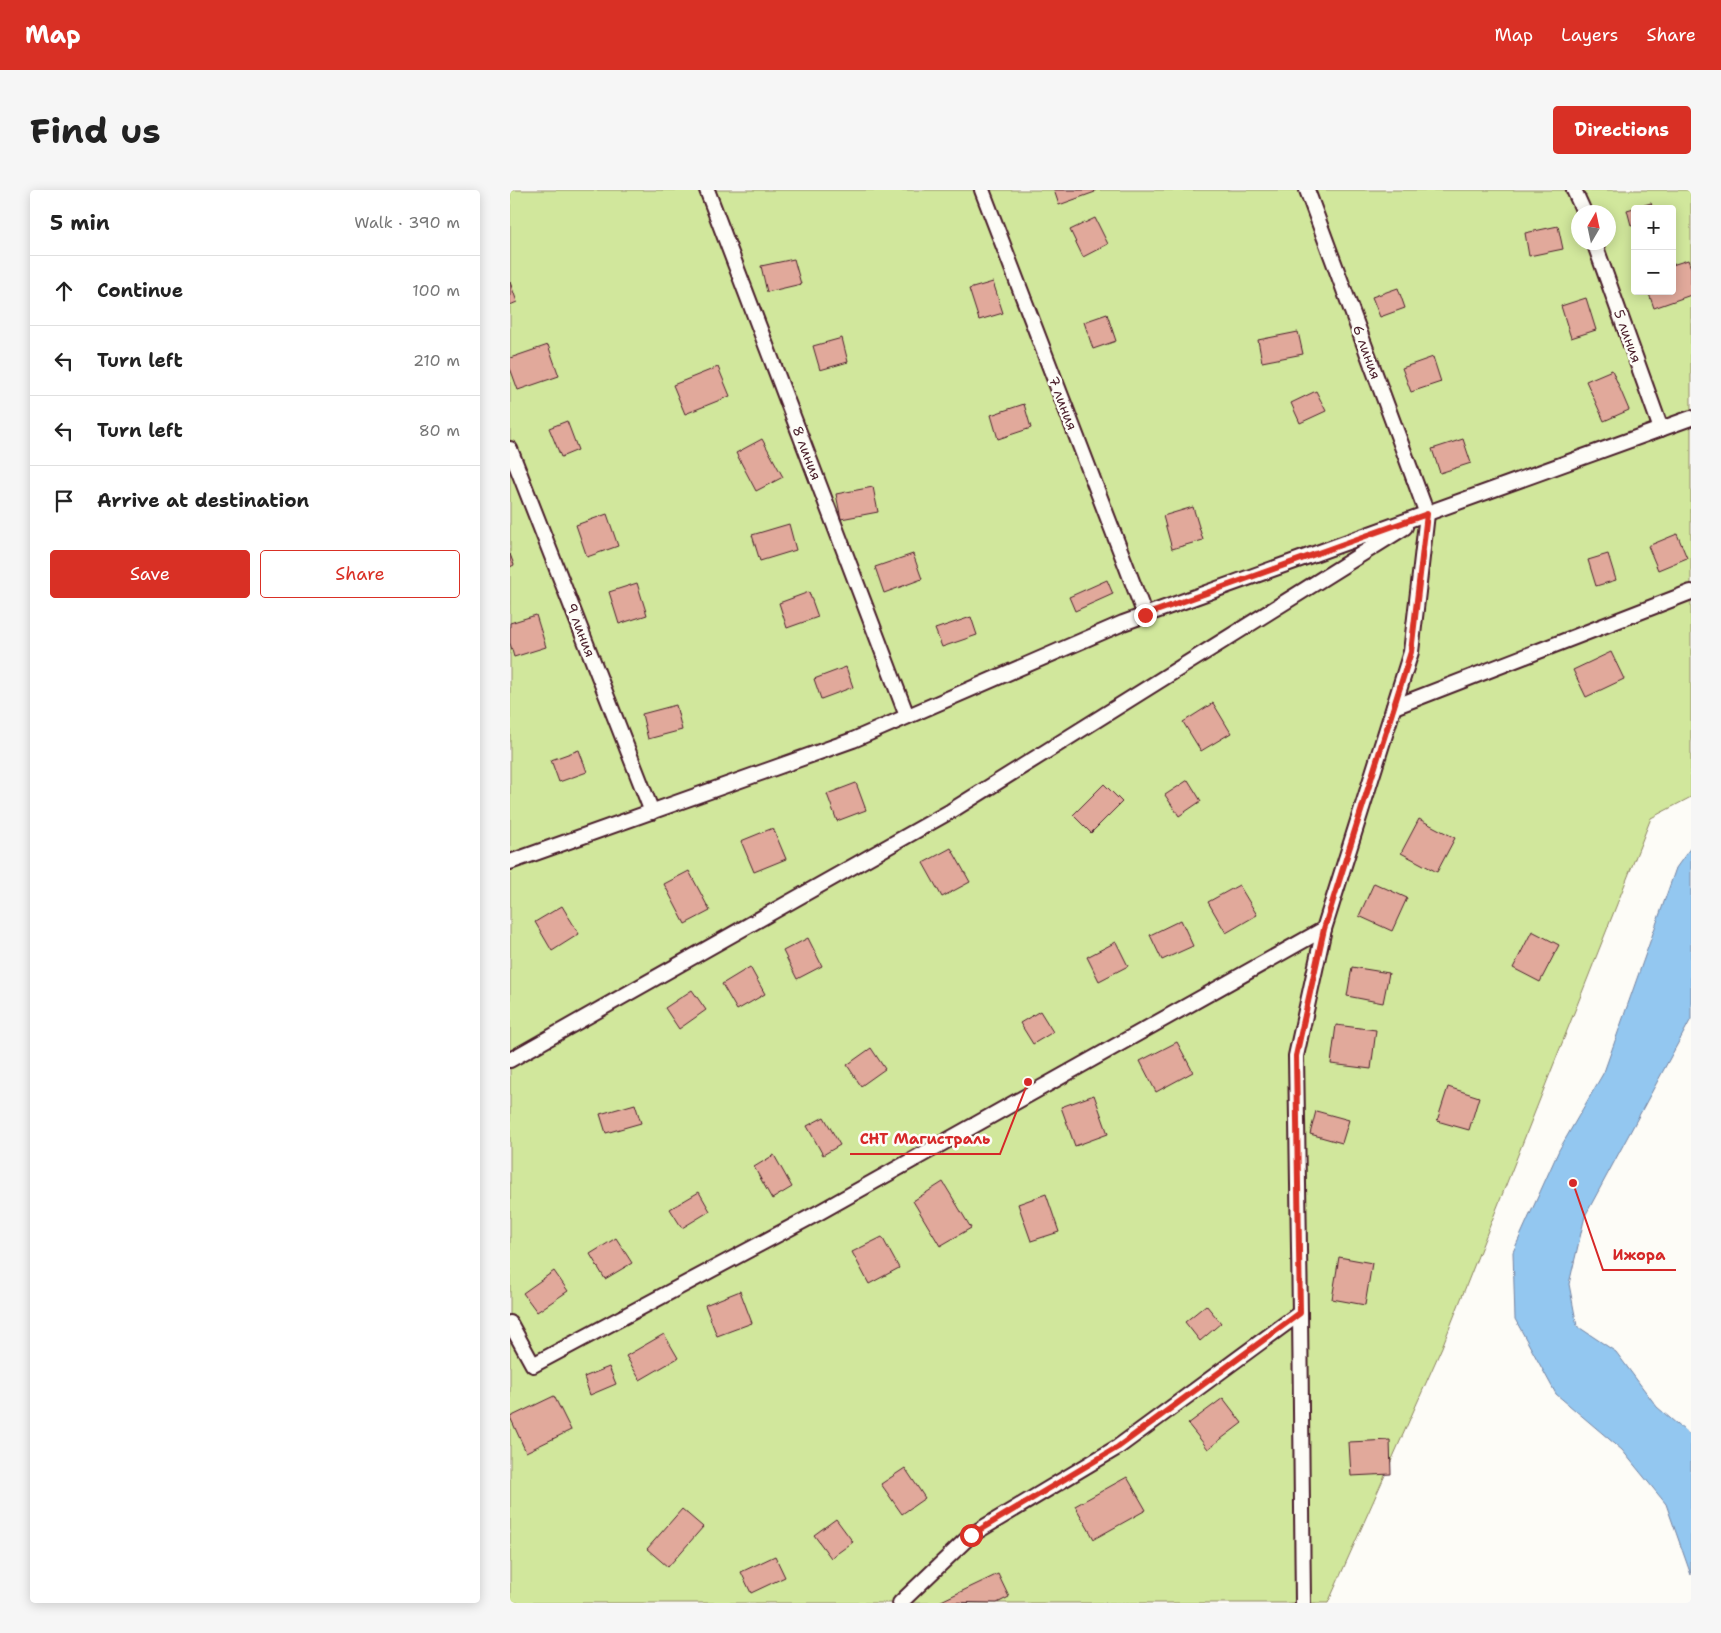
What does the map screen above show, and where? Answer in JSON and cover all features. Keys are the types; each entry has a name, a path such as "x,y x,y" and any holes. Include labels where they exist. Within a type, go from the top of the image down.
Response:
{"lane":[{"name":"8 линия","path":"706,190 908,716"},
{"name":"7 линия","path":"982,190 1145,615"},
{"name":"6 линия","path":"1307,190 1427,514"},
{"path":"1574,190 1581,205"},
{"name":"5 линия","path":"1597,250 1661,429"},
{"path":"510,862 853,740 1145,615 1691,418"},
{"name":"9 линия","path":"510,449 652,812"},
{"path":"1303,1603 1296,1056 1324,929 1411,652 1427,514"},
{"path":"510,1060 951,812 1427,514"},
{"path":"1394,707 1691,592"},
{"path":"510,1323 533,1365 818,1213 1324,929"},
{"path":"900,1603 971,1535 1118,1447 1300,1313"}],"green space":[{"path":"510,190 1691,190 1691,797 1651,818 1442,1347 1328,1603 510,1603"}],"water":[{"path":"1691,847 1691,1019 1585,1216 1569,1284 1577,1326 1616,1352 1657,1407 1691,1436 1691,1575 1666,1504 1622,1450 1556,1394 1515,1319 1513,1252 1559,1150 1604,1072 1676,868"}],"building":[{"path":"1054,190 1094,190 1095,192 1059,205"},
{"path":"1631,209 1631,225 1627,210"},
{"path":"1095,218 1108,244 1083,257 1070,230"},
{"path":"1558,226 1563,249 1529,256 1525,233"},
{"path":"794,259 801,284 767,292 761,266"},
{"path":"1688,260 1691,268 1691,295 1654,308 1649,295 1676,295 1676,264"},
{"path":"510,282 517,302 510,305"},
{"path":"993,282 1003,313 979,320 969,289"},
{"path":"1398,288 1405,308 1380,317 1372,297"},
{"path":"1586,298 1596,330 1571,338 1561,306"},
{"path":"1107,314 1116,341 1093,349 1084,322"},
{"path":"1298,332 1303,354 1262,362 1258,340"},
{"path":"842,338 848,362 820,370 813,346"},
{"path":"548,345 559,376 518,390 510,368 510,358"},
{"path":"1433,357 1441,382 1411,392 1402,368"},
{"path":"718,367 730,396 685,414 673,385"},
{"path":"1612,370 1629,410 1604,421 1586,381"},
{"path":"1316,391 1326,411 1300,423 1291,403"},
{"path":"1024,404 1031,428 998,439 991,415"},
{"path":"567,421 578,450 561,457 549,428"},
{"path":"762,439 783,477 756,491 736,453"},
{"path":"1463,439 1471,463 1440,473 1432,449"},
{"path":"873,487 878,512 841,519 836,494"},
{"path":"1193,507 1203,540 1172,549 1163,516"},
{"path":"607,514 618,546 587,557 576,525"},
{"path":"789,524 796,550 760,561 752,535"},
{"path":"1677,534 1687,558 1658,570 1648,546"},
{"path":"510,554 514,565 510,567"},
{"path":"913,554 922,579 884,593 875,567"},
{"path":"1608,554 1616,580 1596,586 1588,560"},
{"path":"1107,580 1113,594 1075,611 1069,597"},
{"path":"637,583 647,615 619,624 609,592"},
{"path":"809,592 818,617 787,628 779,603"},
{"path":"536,615 546,647 514,657 510,643 510,623"},
{"path":"971,617 977,635 942,647 935,629"},
{"path":"1611,652 1624,679 1586,697 1573,670"},
{"path":"846,667 853,687 821,699 814,679"},
{"path":"1213,703 1231,733 1201,751 1183,722"},
{"path":"676,705 682,730 648,739 642,714"},
{"path":"579,750 587,772 559,782 551,760"},
{"path":"1188,780 1201,801 1179,816 1165,795"},
{"path":"856,783 866,810 837,821 827,794"},
{"path":"1104,784 1122,802 1091,833 1073,815"},
{"path":"1419,819 1455,838 1437,872 1401,853"},
{"path":"773,828 786,859 754,872 741,841"},
{"path":"951,848 970,882 942,897 923,863"},
{"path":"689,871 710,911 685,924 664,884"},
{"path":"1374,883 1407,898 1392,931 1359,916"},
{"path":"1239,885 1257,915 1226,933 1208,902"},
{"path":"562,906 579,934 552,951 535,922"},
{"path":"1181,920 1193,946 1162,960 1150,935"},
{"path":"1532,931 1559,945 1540,982 1513,968"},
{"path":"808,938 822,966 797,979 783,951"},
{"path":"1116,942 1128,966 1099,981 1087,957"},
{"path":"750,967 765,994 737,1010 722,984"},
{"path":"1352,967 1389,973 1383,1003 1347,996"},
{"path":"692,990 706,1010 679,1029 665,1008"},
{"path":"1040,1011 1053,1032 1033,1044 1020,1023"},
{"path":"1336,1025 1376,1030 1371,1069 1331,1064"},
{"path":"1177,1042 1193,1072 1156,1092 1140,1061"},
{"path":"871,1048 885,1069 861,1086 847,1065"},
{"path":"1448,1087 1479,1097 1469,1130 1437,1121"},
{"path":"1094,1095 1108,1134 1075,1146 1061,1107"},
{"path":"635,1104 641,1123 606,1133 600,1114"},
{"path":"1316,1111 1349,1120 1342,1143 1310,1134"},
{"path":"824,1117 840,1145 823,1155 807,1126"},
{"path":"774,1155 792,1187 772,1199 754,1167"},
{"path":"943,1182 971,1228 940,1246 913,1201"},
{"path":"699,1192 710,1211 682,1228 670,1209"},
{"path":"1046,1194 1059,1232 1031,1241 1018,1204"},
{"path":"882,1237 899,1268 869,1284 852,1252"},
{"path":"616,1238 632,1263 605,1279 590,1254"},
{"path":"1339,1257 1372,1263 1365,1305 1332,1299"},
{"path":"554,1271 568,1291 537,1312 523,1293"},
{"path":"740,1291 752,1323 717,1336 705,1305"},
{"path":"1206,1305 1221,1323 1200,1341 1185,1322"},
{"path":"664,1334 678,1358 640,1380 626,1356"},
{"path":"609,1367 616,1384 590,1395 584,1377"},
{"path":"554,1396 571,1430 526,1452 510,1417"},
{"path":"1223,1398 1242,1423 1208,1449 1188,1424"},
{"path":"1390,1440 1391,1474 1351,1476 1349,1442"},
{"path":"905,1468 925,1498 902,1514 881,1484"},
{"path":"1127,1477 1146,1510 1094,1539 1075,1506"},
{"path":"682,1509 703,1527 668,1567 647,1549"},
{"path":"836,1519 853,1542 831,1558 814,1535"},
{"path":"775,1556 785,1577 751,1593 741,1572"},
{"path":"998,1574 1009,1597 997,1603 939,1602"}],"place":[{"name":"СНТ Магистраль","path":"1028,1082"},
{"name":"Ижора","path":"1573,1183"}],"route":[{"path":"971,1535 1118,1447 1300,1313 1296,1056 1324,929 1411,652 1427,514 1145,615"}]}
